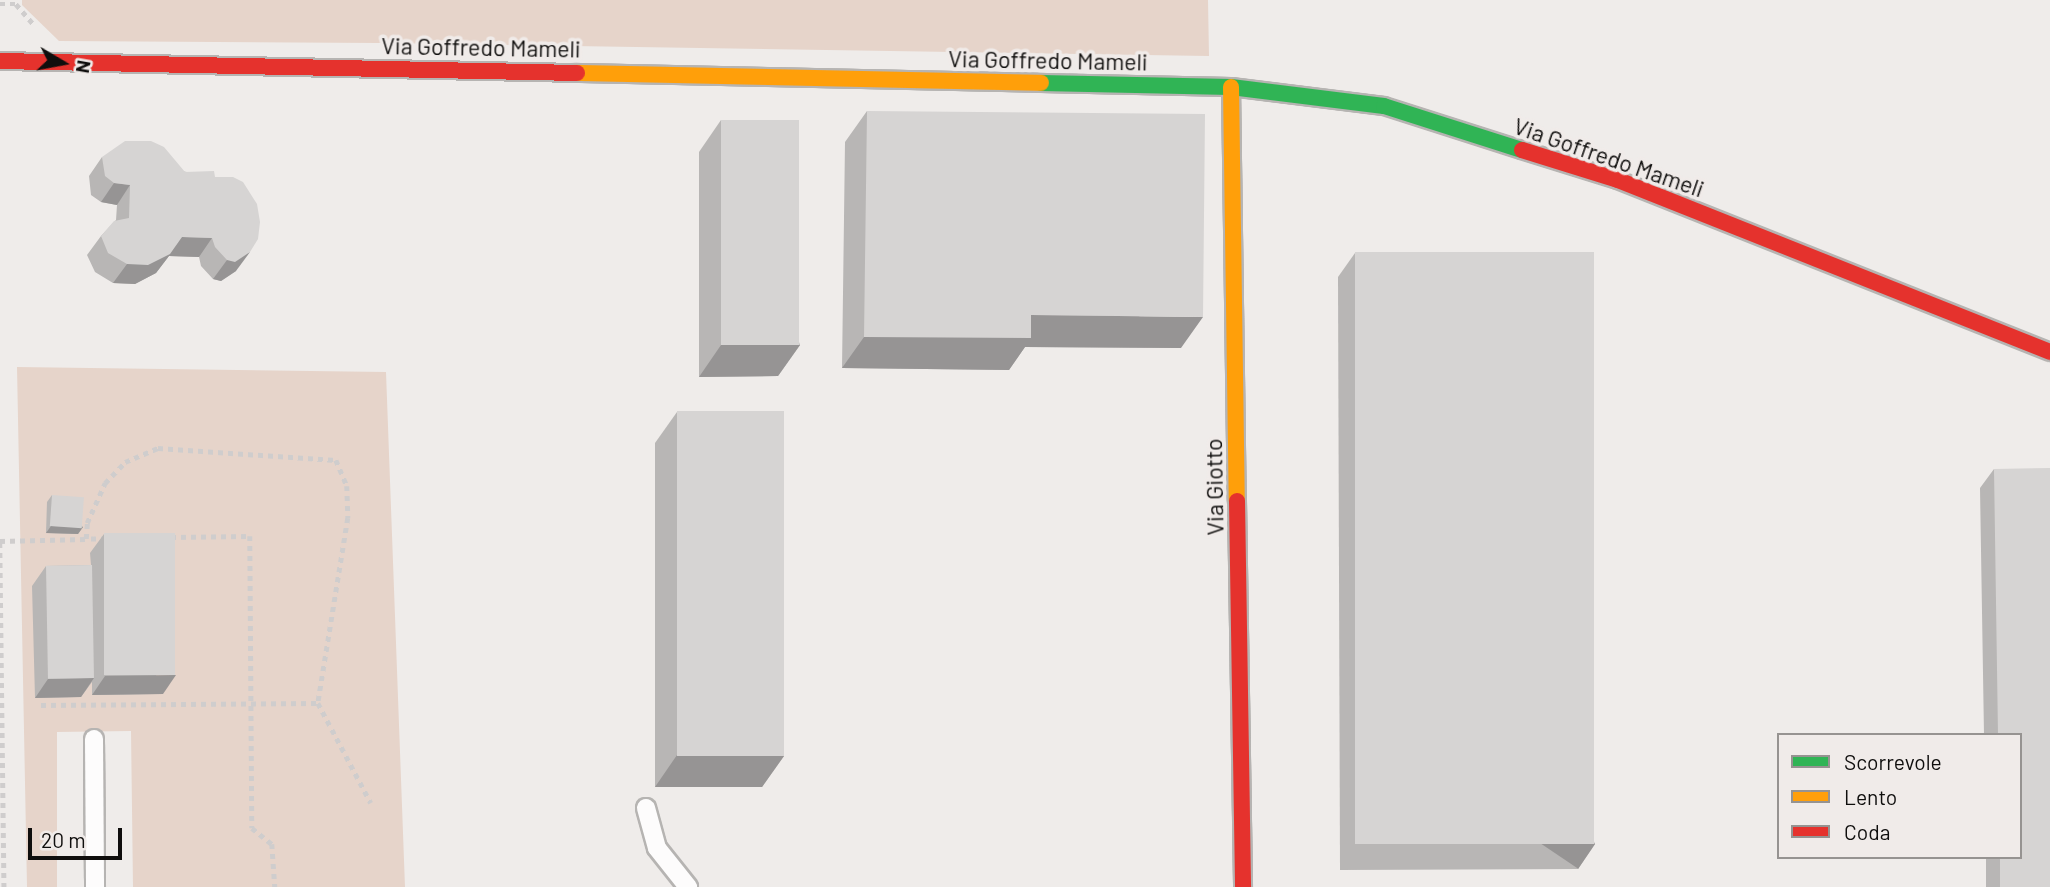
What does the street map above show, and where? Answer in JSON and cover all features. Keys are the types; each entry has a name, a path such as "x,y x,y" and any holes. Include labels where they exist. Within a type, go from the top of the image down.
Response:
{"street":[{"name":"Via Goffredo Mameli","path":"0,61 1231,87 1384,106 1618,180 2050,352"},
{"name":"Via Giotto","path":"1231,87 1243,887"}],"lane":[{"path":"94,739 95,887"},
{"path":"646,808 657,848 688,887"}],"path":[{"path":"0,4 16,4 40,31"},
{"path":"86,539 87,523 106,483 125,462 159,448 336,460 347,486 348,518 318,703 371,803"},
{"path":"168,537 250,536 252,828 272,844 275,887"},
{"path":"4,887 0,542 113,538"},
{"path":"41,705 318,703"}],"shaded area":[{"path":"22,0 1208,0 1209,56 378,43 59,41 22,5"},
{"path":"17,367 386,372 405,887 133,887 131,731 57,732 57,887 27,887"}],"building":[{"path":"867,111 1205,114 1203,317 1031,315 1031,338 864,337"},
{"path":"721,120 799,120 799,345 721,345"},
{"path":"125,141 151,141 164,147 185,172 214,171 215,177 233,177 243,182 257,204 260,222 258,239 250,252 235,262 227,260 215,247 212,238 182,237 170,254 148,265 127,264 108,253 101,236 114,221 129,218 130,185 114,183 105,176 102,157"},
{"path":"1355,252 1594,252 1594,844 1355,844"},
{"path":"677,411 784,411 784,756 677,756"},
{"path":"2050,468 2050,887 2000,887 2000,859 2022,859 2022,733 1998,733 1994,469"},
{"path":"52,495 84,497 82,528 50,526"},
{"path":"104,533 175,533 175,675 104,675"},
{"path":"92,565 94,678 48,679 46,566"}],"traffic: fast":[{"path":"1041,83 1231,87 1384,106 1522,150"}],"traffic: slow":[{"path":"577,73 1041,83"},
{"path":"1231,87 1237,501"}],"traffic: jam":[{"path":"0,61 577,73"},
{"path":"1522,150 1618,180 2050,352"},
{"path":"1237,501 1243,887"}]}
